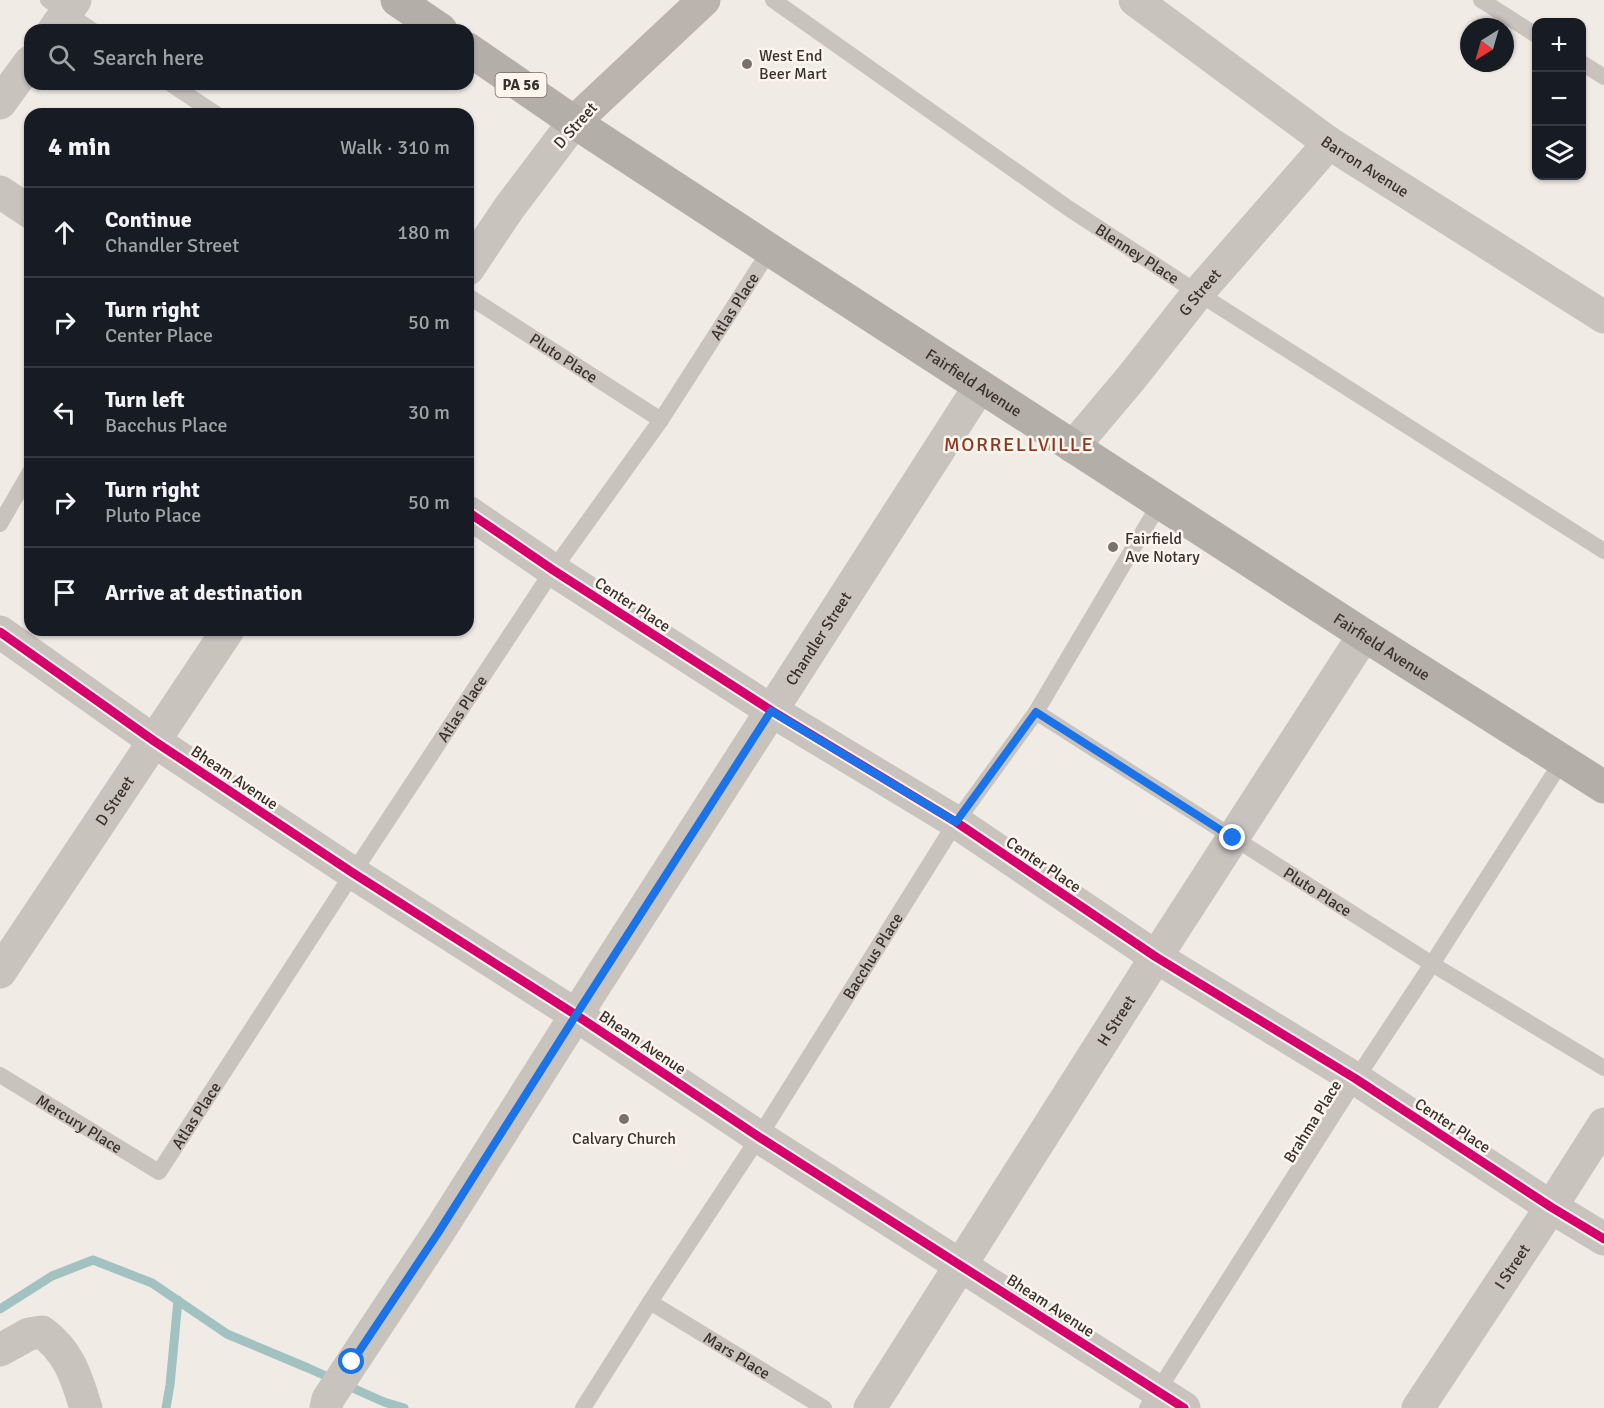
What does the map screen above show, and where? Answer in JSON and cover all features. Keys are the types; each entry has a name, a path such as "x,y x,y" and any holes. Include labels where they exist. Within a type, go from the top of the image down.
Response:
{"highway":[{"path":"397,0 432,24"},
{"name":"Fairfield Avenue","path":"474,53 574,122 770,250 1604,788"}],"main road":[{"name":"D Street","path":"574,122 704,0"}],"street":[{"name":"Barron Avenue","path":"1135,0 1329,143 1604,317"},
{"path":"0,103 24,70"},
{"name":"D Street","path":"474,260 509,207 574,122"},
{"name":"G Street","path":"1073,447 1198,293 1329,143"},
{"path":"0,192 24,208"},
{"name":"Chandler Street","path":"327,1403 980,386"},
{"name":"Center Place","path":"474,516 771,711 956,822 1156,957 1356,1079 1551,1207 1604,1239"},
{"name":"Bheam Avenue","path":"0,632 154,741 353,873 576,1015 759,1137 961,1265 1163,1403"},
{"name":"H Street","path":"870,1408 1156,957 1364,635"},
{"name":"D Street","path":"0,972 224,636"},
{"name":"I Street","path":"1418,1408 1604,1124"},
{"path":"0,1350 30,1334 42,1332 55,1341 73,1369 86,1408"}],"lane":[{"name":"Blenney Place","path":"773,0 1068,208 1604,551"},
{"path":"1481,0 1532,32"},
{"path":"1586,66 1604,77"},
{"path":"180,90 207,108"},
{"name":"Atlas Place","path":"159,1172 553,570 661,420 770,250"},
{"name":"Pluto Place","path":"474,300 661,420"},
{"path":"0,524 24,482"},
{"name":"Bacchus Place","path":"583,1408 759,1137 956,822 1036,712 1160,503"},
{"name":"Pluto Place","path":"1036,712 1432,964 1604,1068"},
{"name":"Brahma Place","path":"1163,1403 1356,1079 1562,761"},
{"name":"Mercury Place","path":"0,1074 159,1172"},
{"name":"Mars Place","path":"651,1302 824,1408"}],"waterway":[{"path":"0,1309 52,1276 93,1260 152,1283 227,1334 384,1402 404,1408"},
{"path":"166,1408 178,1300"}],"cycle path":[{"path":"474,516 553,570 772,711 956,822 1156,957 1356,1079 1551,1207 1604,1239"},
{"path":"0,632 154,741 353,873 576,1015 759,1137 1184,1408"}],"place":[{"name":"West End Beer Mart","path":"747,64"},
{"name":"Fairfield Ave Notary","path":"1113,547"},
{"name":"Calvary Church","path":"624,1119"}],"district":[{"name":"MORRELLVILLE","path":"1019,444"}],"route":[{"path":"352,1362 438,1233 771,711 956,822 1036,712 1233,838"}]}
